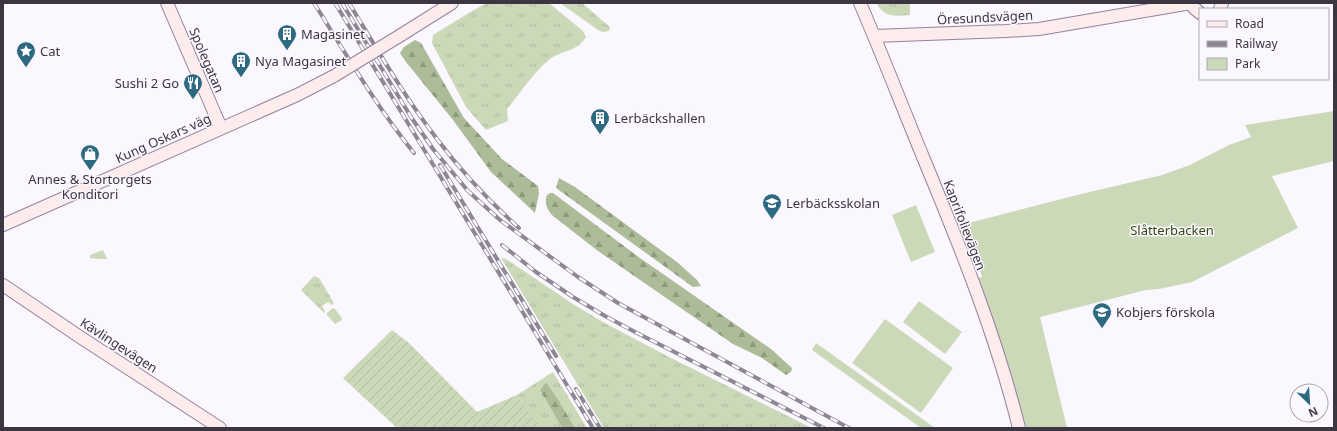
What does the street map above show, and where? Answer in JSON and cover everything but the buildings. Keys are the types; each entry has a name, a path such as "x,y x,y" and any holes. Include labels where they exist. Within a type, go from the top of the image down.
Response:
{"main road":[{"name":"Spolegatan","path":"167,3 221,128"},
{"name":"Kung Oskars väg","path":"3,225 297,95 334,76 452,3"},
{"name":"Kaprifolievägen","path":"860,3 947,213 1007,380 1019,428"},
{"name":"Öresundsvägen","path":"874,36 1006,31 1039,28 1192,3 1194,8 1199,12"},
{"name":"Kävlingevägen","path":"3,285 80,338 220,428"}],"green space":[{"path":"487,3 549,3 583,31 586,37 578,46 555,56 544,64 507,109 508,121 486,130 466,107 432,43 433,35"},
{"path":"560,3 582,3 610,27 609,31 603,32 598,30"},
{"path":"876,3 910,3 910,15 899,16 887,14"},
{"path":"415,40 421,43 464,118 502,159 538,186 539,193 535,213 491,172 453,120 406,62 400,53 404,47"},
{"name":"Slåtterbacken","path":"1334,111 1334,161 1272,176 1298,228 1192,282 1159,289 1146,290 1040,317 1067,428 1019,428 972,280 982,277 965,224 1162,175 1190,165 1229,145 1251,137 1245,125"},
{"path":"559,178 575,187 677,262 697,280 701,286 693,287 556,188"},
{"path":"553,193 640,258 771,349 792,368 791,372 786,375 762,358 733,344 598,251 551,214 546,201 547,195"},
{"path":"916,205 935,252 911,262 892,215"},
{"path":"103,250 107,259 90,258 90,255"},
{"path":"501,258 506,259 576,306 603,322 669,357 812,428 604,428"},
{"path":"314,276 319,278 334,303 332,305 328,302 322,306 325,311 324,313 301,290"},
{"path":"919,301 962,332 945,354 903,322"},
{"path":"333,308 342,320 335,324 327,315 327,313"},
{"path":"885,319 953,368 921,413 852,363"},
{"path":"392,330 409,343 477,412 517,395 540,428 397,428 343,378"},
{"path":"816,343 935,428 921,428 812,350"},
{"path":"553,372 587,428 575,428 546,382 540,390 562,428 539,428 517,395"},
{"path":"546,382 575,428 562,428 540,390"}],"railway":[{"path":"314,3 374,98 414,153"},
{"path":"335,3 593,428"},
{"path":"342,3 411,117 433,149 468,191 500,220 578,277 618,303 849,428"},
{"path":"349,3 380,55 437,139 476,185 519,228"},
{"path":"440,165 556,356"},
{"path":"502,245 536,272 605,316 824,428"},
{"path":"576,389 600,428"}],"place":[{"name":"Magasinet","path":"287,51"},
{"name":"Cat","path":"26,68"},
{"name":"Nya Magasinet","path":"241,78"},
{"name":"Sushi 2 Go","path":"193,100"},
{"name":"Lerbäckshallen","path":"600,135"},
{"name":"Annes & Stortorgets Konditori","path":"90,171"},
{"name":"Lerbäcksskolan","path":"772,220"},
{"name":"Kobjers förskola","path":"1102,329"}]}
